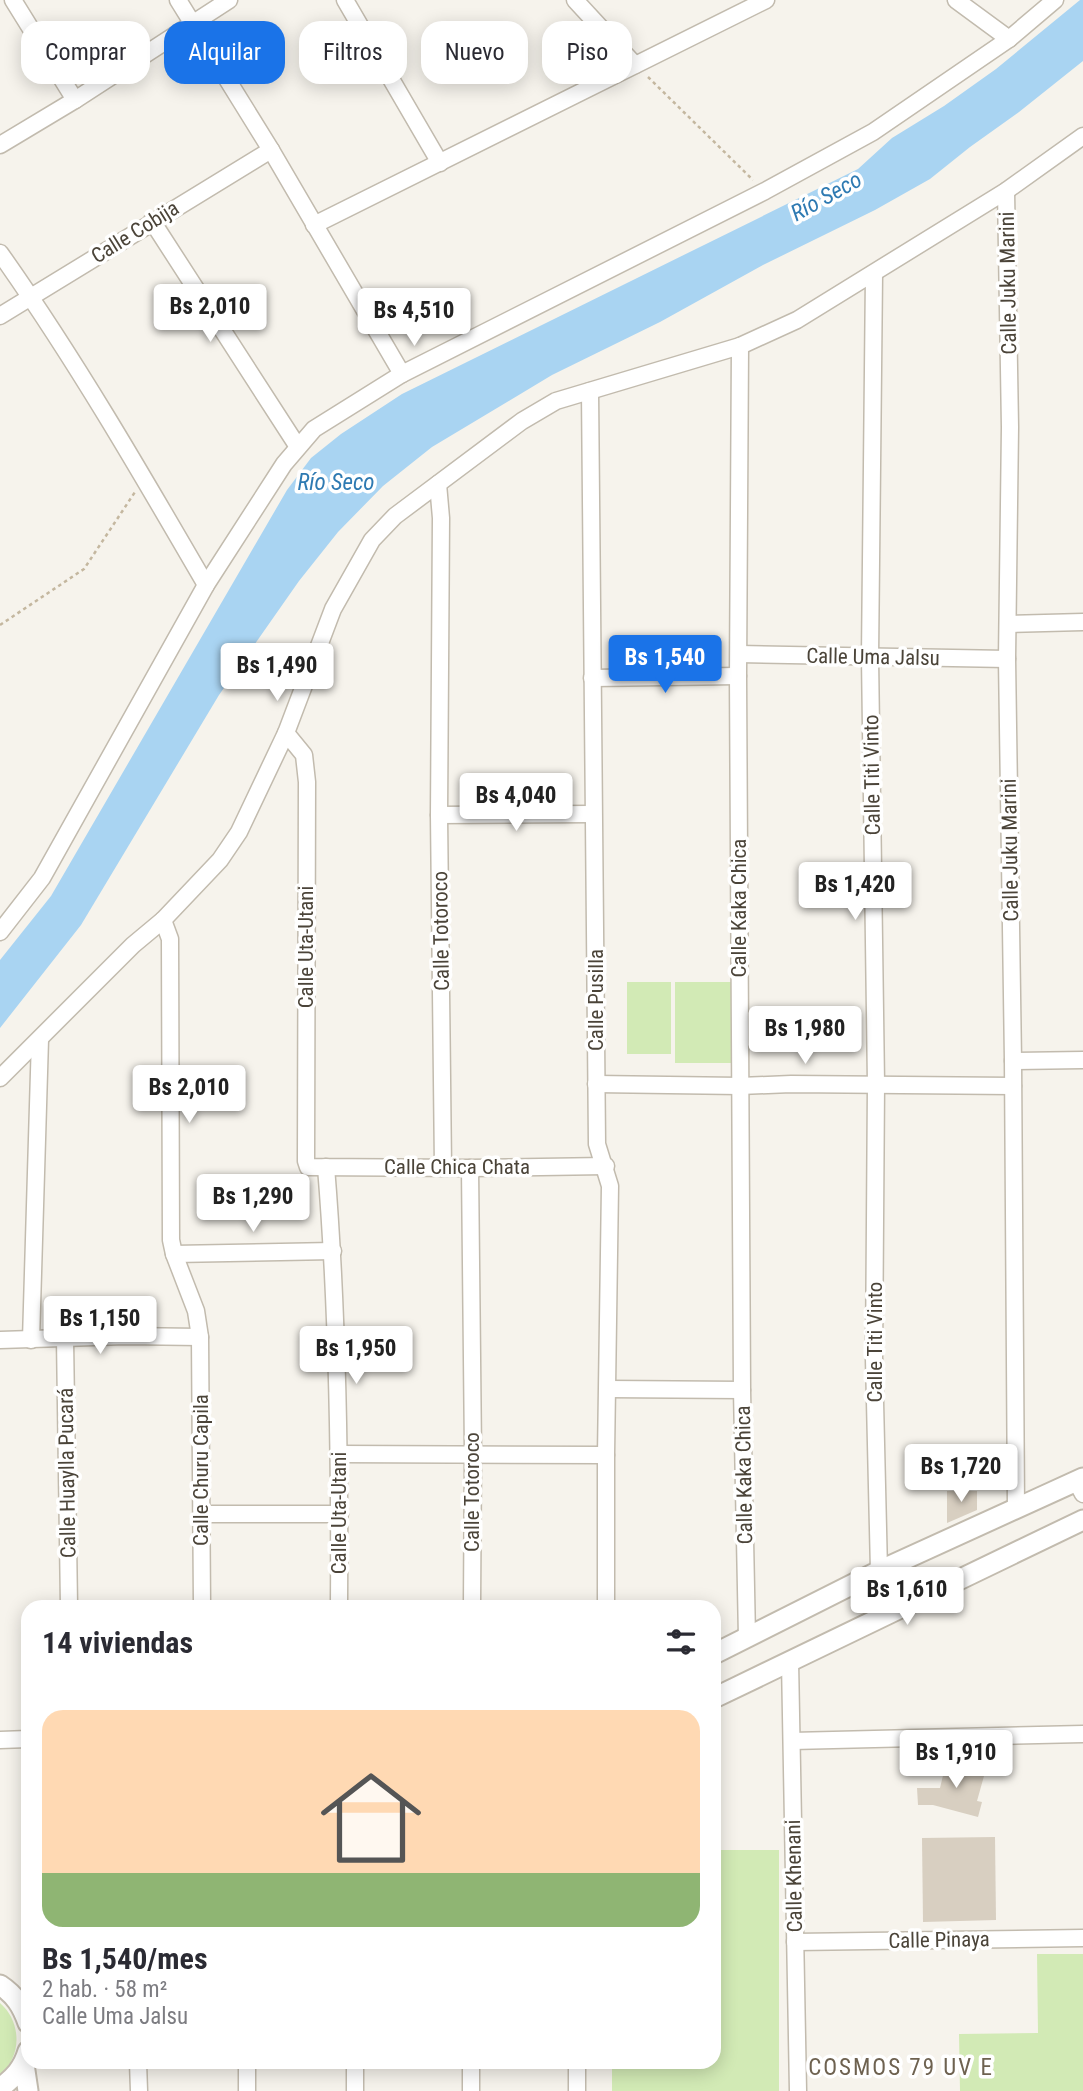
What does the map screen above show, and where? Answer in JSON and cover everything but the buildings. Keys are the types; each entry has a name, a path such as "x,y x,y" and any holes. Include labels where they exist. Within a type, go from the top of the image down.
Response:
{"street":[{"path":"13,0 75,100"},
{"path":"178,0 191,21"},
{"path":"195,21 229,0"},
{"path":"345,0 440,163"},
{"path":"575,0 635,65"},
{"path":"314,225 766,0"},
{"path":"956,0 1009,39"},
{"path":"0,932 42,878 206,585 284,464 314,429 402,374 765,191 873,132 1009,39 1055,0"},
{"path":"0,145 164,41"},
{"path":"230,84 402,374"},
{"path":"0,1078 133,946 163,920 220,860 239,832 286,733 333,609 372,540 395,516 522,421 556,401 740,346 797,320 1006,191 1083,136"},
{"name":"Calle Cobija","path":"0,316 271,150"},
{"name":"Calle Juku Marini","path":"1006,191 1010,427 1007,659 1016,1509"},
{"path":"152,221 298,447"},
{"path":"0,253 31,297 143,476 206,585"},
{"name":"Calle Titi Vinto","path":"874,274 870,657 876,1084 874,1359 879,1571"},
{"name":"Calle Kaka Chica","path":"740,346 740,1086 747,1638"},
{"name":"Calle Pusilla","path":"590,391 597,1143 610,1186 606,1600"},
{"name":"Calle Totoroco","path":"438,484 441,518 439,815 443,1168"},
{"path":"1008,624 1083,622"},
{"name":"Calle Uma Jalsu","path":"739,654 1007,659"},
{"path":"592,678 738,676"},
{"name":"Calle Uta-Utani","path":"286,733 304,755 307,782 308,1167"},
{"path":"439,815 593,814"},
{"name":"Calle Churu Capila","path":"163,920 170,939 170,1223 174,1254 196,1311 200,1337 202,1600"},
{"path":"31,1340 40,1039"},
{"path":"1013,1061 1083,1060"},
{"path":"596,1084 1013,1086"},
{"name":"Calle Chica Chata","path":"308,1167 606,1166"},
{"name":"Calle Uta-Utani","path":"326,1167 333,1251 339,1454 339,1600"},
{"name":"Calle Totoroco","path":"470,1168 472,1600"},
{"path":"174,1254 333,1251"},
{"path":"0,1340 126,1336 200,1337"},
{"name":"Calle Huaylla Pucará","path":"65,1339 69,1600"},
{"path":"608,1390 742,1390"},
{"path":"339,1454 606,1455"},
{"path":"721,1651 879,1571 1016,1509 1081,1484"},
{"path":"202,1514 340,1514"},
{"path":"721,1695 1083,1520"},
{"name":"Calle Khenani","path":"790,1661 798,2091"},
{"path":"792,1741 1083,1734"},
{"path":"0,1740 21,1739"},
{"name":"Calle Pinaya","path":"795,1942 1083,1938"},
{"path":"0,2088 13,2078 21,2065"},
{"path":"27,2069 28,2091"},
{"path":"138,2069 139,2091"},
{"path":"247,2069 247,2091"},
{"path":"355,2069 355,2091"},
{"path":"471,2069 471,2091"},
{"path":"577,2069 577,2091"}],"path":[{"path":"635,65 765,191"},
{"path":"0,625 84,569 143,476"}],"green space":[{"path":"627,982 671,982 671,1054 627,1054"},
{"path":"675,982 745,982 745,1063 675,1063"},
{"path":"721,1850 779,1850 779,2091 612,2091 612,2069 721,2069"},
{"path":"1037,1954 1083,1954 1083,2091 960,2091 959,2034 1038,2033"},
{"path":"0,2003 12,2019 16,2048 13,2058 0,2074"}],"water":[{"name":"Río Seco","path":"1083,0 1083,61 930,179 875,210 763,265 660,322 552,375 432,447 383,486 338,532 299,581 219,695 81,925 0,1028 0,960 51,896 287,490 311,458 341,434 402,394 858,169 892,138 996,69"}],"district":[{"name":"COSMOS 79 UV E","path":"901,2067"}]}
